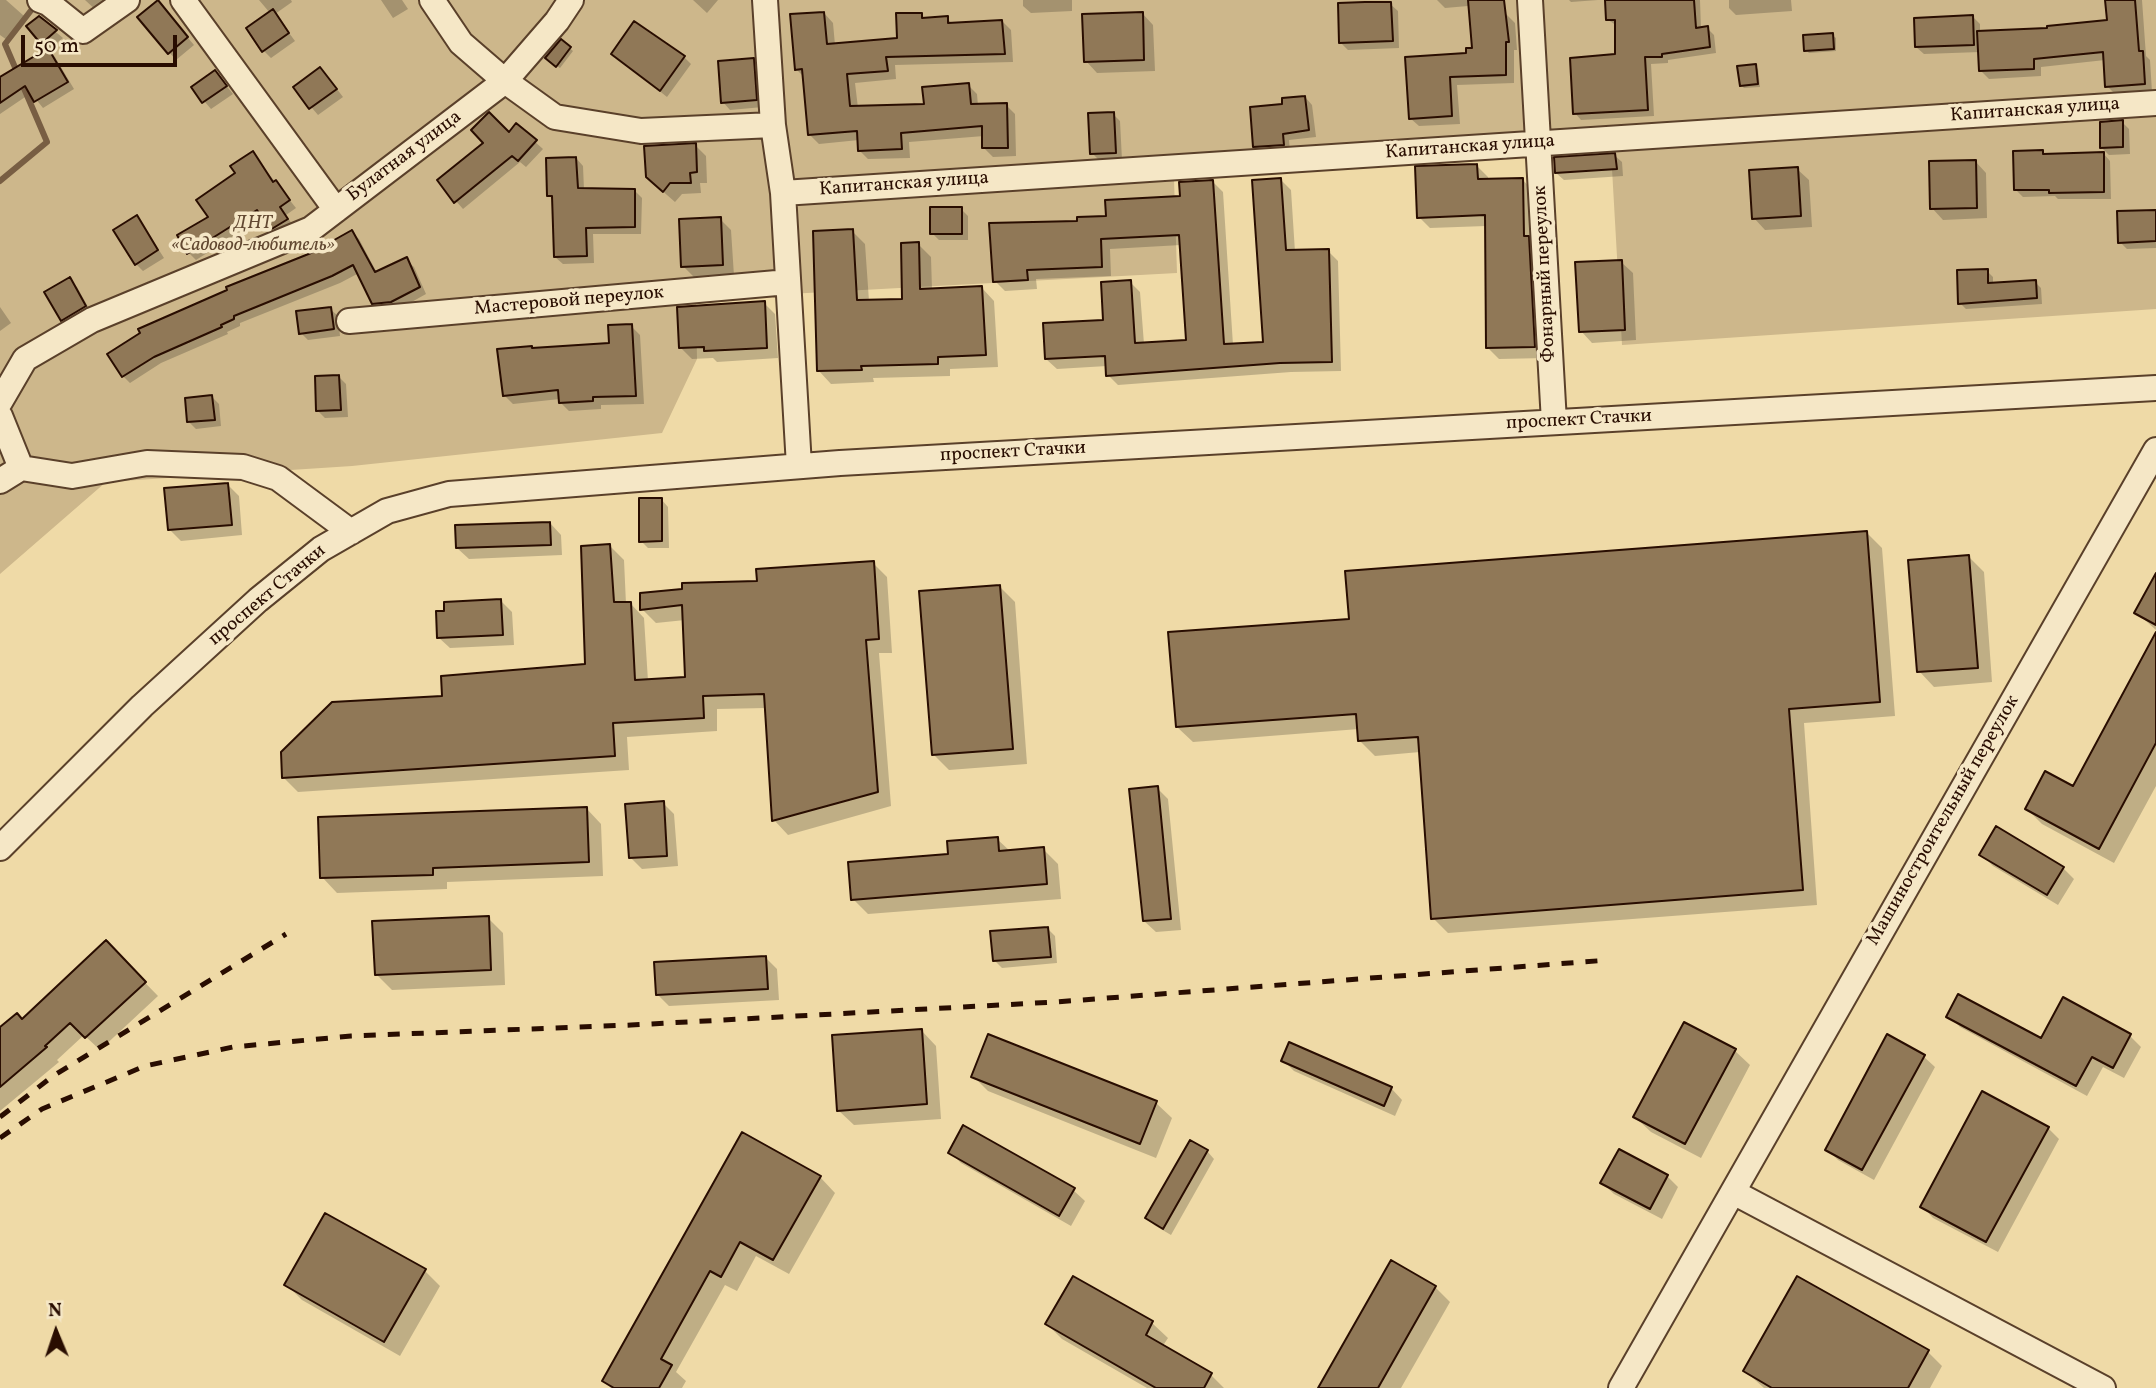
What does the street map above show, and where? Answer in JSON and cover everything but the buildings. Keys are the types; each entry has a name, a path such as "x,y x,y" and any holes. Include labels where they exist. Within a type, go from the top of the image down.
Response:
{"street":[{"path":"40,0 48,3 83,31 127,0"},
{"path":"184,0 336,210"},
{"path":"432,0 461,43 505,81 555,117 641,131 773,125"},
{"name":"Булатная улица","path":"0,401 25,359 92,320 312,229 505,81 557,21 571,0"},
{"path":"765,0 773,125 783,193 799,466"},
{"name":"Фонарный переулок","path":"1530,0 1554,422"},
{"name":"Капитанская улица","path":"783,193 2156,103"},
{"name":"Мастеровой переулок","path":"349,321 788,282"},
{"name":"проспект Стачки","path":"0,848 142,706 258,600 321,549 387,511 449,494 799,466 2156,388"},
{"path":"0,416 22,468"},
{"name":"Машиностроительный переулок","path":"1621,1388 2156,450"},
{"path":"0,481 22,468 72,476 147,463 243,467 278,478 351,532"},
{"path":"1733,1192 2103,1388"}],"green space":[{"name":"ДНТ «Садовод-любитель»","path":"0,0 2156,0 2156,309 1622,345 1611,151 1174,179 1177,273 696,299 697,359 662,433 352,466 106,482 0,574"}],"waterway":[{"path":"0,181 47,142 5,44 36,4"}],"railway":[{"path":"0,1117 53,1076 286,934"},
{"path":"0,1138 42,1109 145,1066 233,1047 351,1036 631,1025 1055,1002 1609,960"}]}
